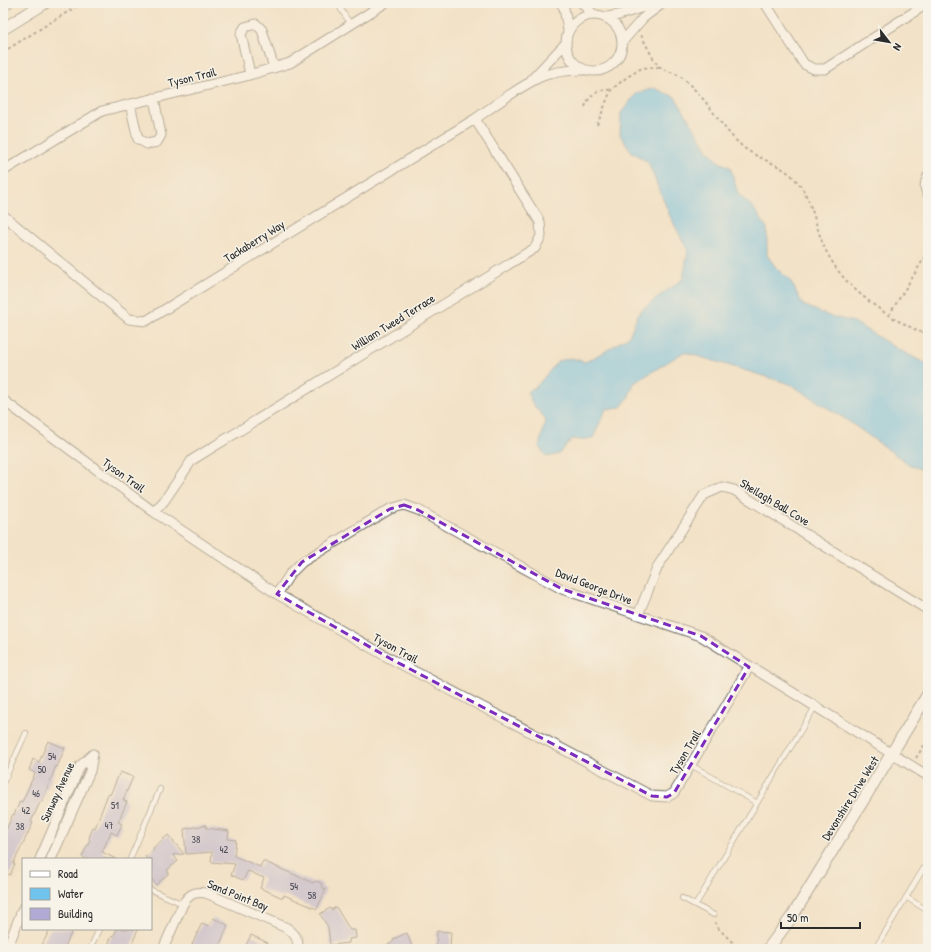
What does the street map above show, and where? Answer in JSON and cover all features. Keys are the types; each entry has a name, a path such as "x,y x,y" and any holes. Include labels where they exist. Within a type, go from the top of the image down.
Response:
{"street":[{"path":"3,6 7,3"},
{"path":"3,29 45,3"},
{"name":"Tyson Trail","path":"3,171 102,111 290,64 385,3"},
{"path":"561,3 564,8 568,30 565,44 570,59 583,70"},
{"path":"582,3 593,14"},
{"path":"568,30 579,18 593,14 607,17 619,15 656,3"},
{"path":"528,84 547,75 568,70 597,72 611,66 620,55 623,41 643,18 663,3"},
{"path":"765,3 800,60 808,67 820,70 825,69 928,3"},
{"path":"607,17 618,27 623,41"},
{"path":"250,74 241,34 245,26 256,24 262,30 274,68"},
{"path":"528,84 565,44"},
{"name":"Tackaberry Way","path":"3,215 129,319 146,321 475,119 528,84"},
{"path":"130,104 138,139 147,144 157,142 161,136 154,98"},
{"name":"William Tweed Terrace","path":"154,512 164,501 192,460 535,248 541,236 540,222 475,119"},
{"path":"928,176 924,182 926,192 928,194"},
{"name":"Tyson Trail","path":"3,400 154,512 276,594 398,663 652,796 667,797 674,793 749,667"},
{"name":"Sheilagh Ball Cove","path":"638,615 658,566 704,495 722,487 734,490 928,610"},
{"name":"David George Drive","path":"276,594 290,574 302,562 390,509 404,505 418,510 562,588 701,636 928,776"},
{"name":"Devonshire Drive West","path":"768,949 794,915 928,694"},
{"name":"Sunway Avenue","path":"40,858 80,766 93,754 90,771 51,858"},
{"name":"Sand Point Bay","path":"163,949 187,897 193,893 199,892 206,893 287,928 296,936 298,945 297,949"},
{"path":"7,949 22,911"},
{"name":"Devonshire Drive West","path":"778,949 794,915"}],"lane":[{"path":"337,3 351,25"},
{"path":"696,904 815,707"},
{"path":"3,783 26,733"},
{"path":"691,765 757,803"},
{"path":"130,858 160,789"},
{"path":"875,949 928,861"},
{"path":"152,890 183,904"},
{"path":"906,897 928,911"},
{"path":"682,898 696,904 714,915"},
{"path":"90,949 99,930"}],"path":[{"path":"3,52 82,3"},
{"path":"636,26 659,67"},
{"path":"597,125 611,90 627,77 642,68 659,67 679,76 693,87 743,148 780,167 793,176 810,205 817,229 829,258 846,280 863,296 889,316 928,336"},
{"path":"585,107 588,98 596,92 603,89 611,90"},
{"path":"889,316 928,252"},
{"path":"912,766 928,739"},
{"path":"714,915 714,920 719,929 740,949"}],"highlighted area":[{"path":"404,505 418,510 562,589 701,636 749,667 674,793 667,797 652,796 391,659 277,594 302,562 390,509"}],"water":[{"path":"654,88 675,97 708,150 719,162 730,167 738,194 753,207 767,228 767,255 777,269 790,280 803,305 829,316 854,322 894,347 928,365 928,472 910,465 847,420 790,384 684,352 634,383 628,398 621,407 606,409 593,438 581,440 572,439 559,454 547,457 539,447 546,419 534,406 527,392 537,386 558,361 571,358 585,362 606,351 629,336 639,312 683,279 688,251 670,216 648,162 632,152 620,135 621,113 636,94"}],"building":[{"path":"48,741 65,748 57,767 56,766 42,802 40,802 31,822 33,823 13,864 15,864 10,875 3,872 3,837 20,801 22,802 35,773 29,770 33,759 39,762"},
{"path":"120,772 133,777 123,800 127,802 118,822 122,824 117,835 111,832 102,852 114,858 82,857 90,839 89,838 93,827 95,828 108,794 110,795"},
{"path":"206,825 206,828 229,831 228,839 236,840 234,856 260,867 263,861 313,883 316,881 321,883 323,888 326,889 317,909 284,895 283,898 260,888 264,878 248,871 243,880 231,875 235,864 211,862 212,852 186,854 184,829"},
{"path":"168,835 184,854 173,855 178,861 167,870 169,873 156,885 152,879 152,858 145,857 154,850 153,848"},
{"path":"336,907 350,930 355,930 356,938 349,939 349,943 330,945 328,927 320,914 330,908 331,910"},
{"path":"213,918 228,925 218,949 190,949 202,923 209,926"},
{"path":"50,930 73,930 64,949 43,949 45,946 42,945"},
{"path":"116,930 138,930 130,949 106,949 112,936 113,937"},
{"path":"437,931 451,932 450,949 436,949"},
{"path":"407,933 413,949 382,949 394,941 393,939"},
{"path":"251,935 268,943 265,949 244,949"}]}
